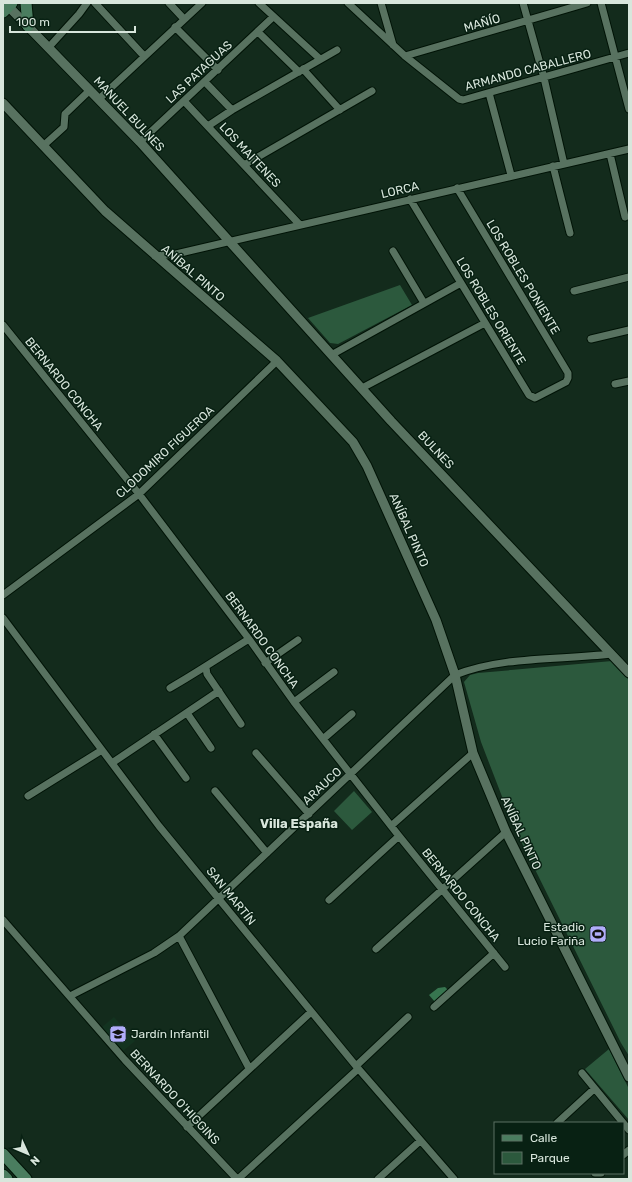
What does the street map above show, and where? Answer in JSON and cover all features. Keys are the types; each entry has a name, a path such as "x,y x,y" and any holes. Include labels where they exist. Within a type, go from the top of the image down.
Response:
{"main road":[{"path":"26,3 28,26"},
{"path":"3,1154 26,1179"},
{"path":"3,1175 7,1179"}],"street":[{"path":"49,46 75,19 86,3"},
{"path":"95,3 144,56"},
{"path":"169,3 184,19"},
{"path":"99,99 202,3"},
{"path":"259,3 320,59"},
{"name":"ARMANDO CABALLERO","path":"348,3 406,56 459,99 463,100 629,53"},
{"path":"523,3 544,78 564,164"},
{"name":"MAÑÍO","path":"406,56 587,3"},
{"path":"601,3 629,109"},
{"path":"384,4 393,45"},
{"name":"MANUEL BULNES","path":"8,7 49,46 140,142 229,241"},
{"name":"LAS PATAGUAS","path":"140,142 218,70 273,16"},
{"path":"175,27 218,70"},
{"path":"258,32 301,71 340,110"},
{"path":"208,126 232,110 337,50"},
{"name":"LOS MAITENES","path":"205,82 232,110"},
{"path":"43,146 64,127 65,114 90,90"},
{"path":"244,164 372,91"},
{"path":"489,93 511,175"},
{"name":"LOS MAITENES","path":"184,101 300,225"},
{"name":"ANÍBAL PINTO","path":"3,104 105,212 277,361 353,442 367,466 436,620 455,675 473,753 506,832 629,1077"},
{"name":"LORCA","path":"155,256 176,254 511,175 629,149"},
{"path":"610,154 625,217"},
{"path":"553,166 570,233"},
{"name":"LOS ROBLES PONIENTE","path":"457,188 567,370 568,378"},
{"name":"LOS ROBLES ORIENTE","path":"410,199 531,397 541,397 563,384 568,378"},
{"name":"BULNES","path":"229,241 333,354 362,388 629,673"},
{"path":"393,251 424,303"},
{"path":"169,269 170,261 176,254"},
{"path":"574,291 629,277"},
{"path":"333,354 461,283"},
{"path":"362,388 485,323"},
{"name":"BERNARDO CONCHA","path":"3,325 50,386 139,494 249,639 294,702 352,774 391,826 505,967"},
{"path":"591,339 629,330"},
{"name":"CLODOMIRO FIGUEROA","path":"3,595 139,494 277,361"},
{"path":"615,384 629,380"},
{"name":"SAN MARTÍN","path":"3,618 159,826 357,1068 454,1179"},
{"path":"170,688 206,668 213,661 249,639"},
{"path":"266,663 298,640"},
{"name":"ARAUCO","path":"70,996 154,953 179,936 455,675 475,667 508,662 611,654"},
{"path":"206,668 207,674 241,724"},
{"path":"294,702 334,672"},
{"path":"112,763 219,691"},
{"path":"187,713 211,748"},
{"path":"323,739 352,714"},
{"path":"154,734 186,778"},
{"path":"28,796 102,750"},
{"path":"256,753 309,814"},
{"path":"391,826 473,753"},
{"path":"215,791 267,853"},
{"path":"376,949 506,832"},
{"path":"329,900 399,836"},
{"name":"BERNARDO O'HIGGINS","path":"3,920 125,1060 238,1179"},
{"path":"179,936 249,1068"},
{"path":"434,1007 494,953"},
{"path":"187,1127 311,1012"},
{"path":"238,1179 357,1068 408,1017"},
{"path":"582,1073 622,1122"},
{"path":"557,1122 594,1089"},
{"path":"378,1179 420,1141"}],"shaded area":[{"path":"445,987 448,990 435,1002 429,995 438,988"},
{"name":"Jardín Infantil","path":"114,1017 135,1041 123,1051 102,1027"}],"green space":[{"path":"400,285 412,305 338,344 330,343 308,318"},
{"name":"Estadio Lucio Fariña","path":"612,661 629,680 629,1056 621,1043 513,825 481,742 464,682 470,675 478,673"},
{"path":"354,791 372,812 352,830 334,811"},
{"path":"609,1049 629,1089 629,1120 585,1069"}],"place":[{"name":"Estadio Lucio Fariña","path":"598,934"},
{"name":"Jardín Infantil","path":"118,1034"}],"district":[{"name":"Villa España","path":"299,823"}]}
